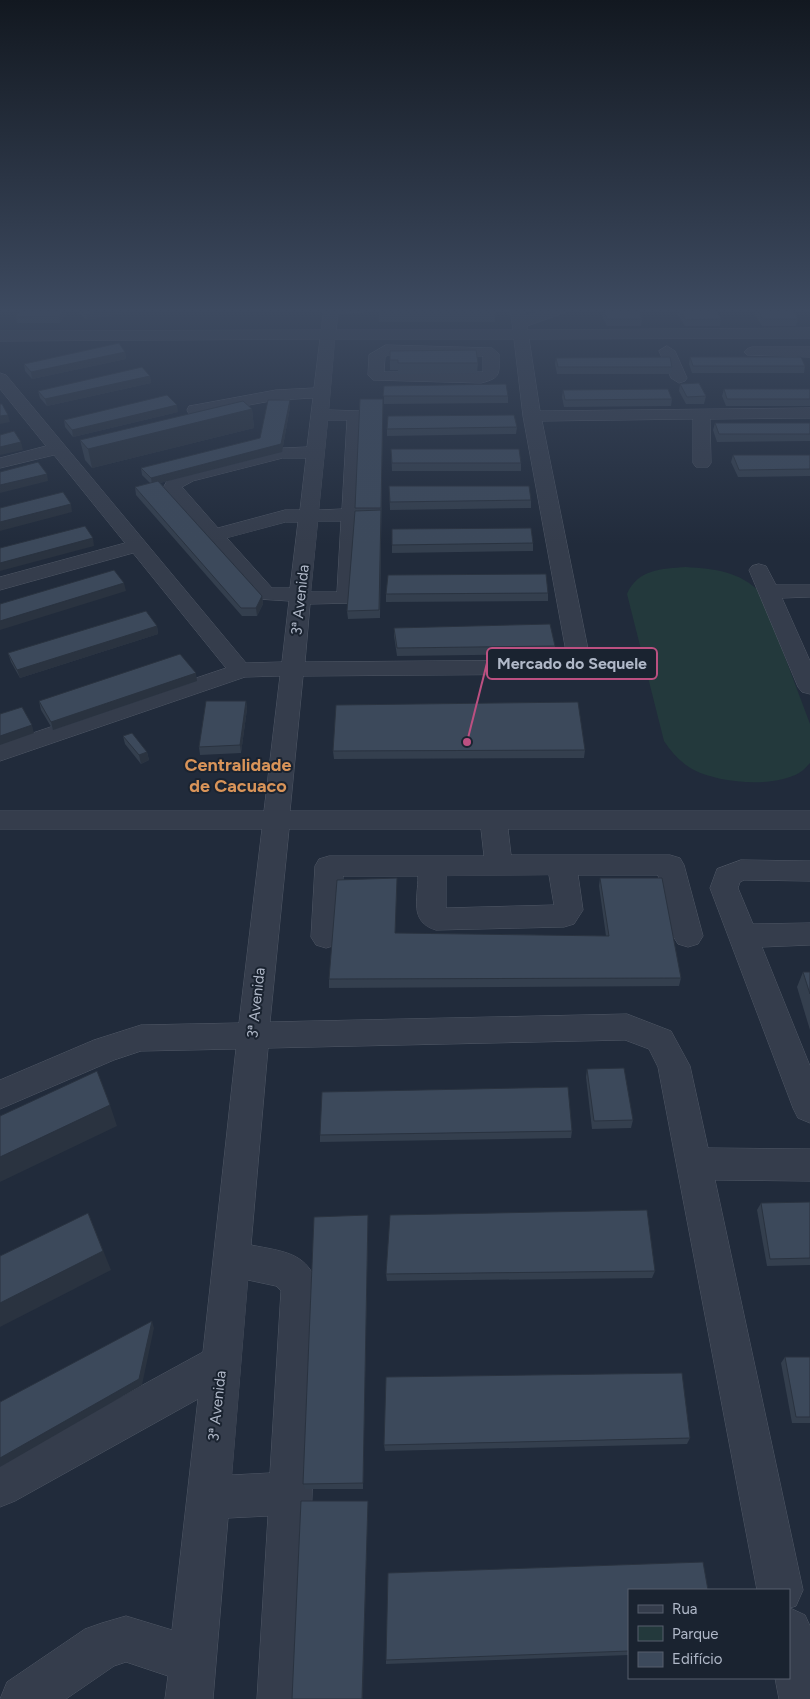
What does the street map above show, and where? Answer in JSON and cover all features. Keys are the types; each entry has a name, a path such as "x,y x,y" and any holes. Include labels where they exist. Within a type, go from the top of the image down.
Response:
{"street":[{"path":"17,387 56,449 240,671"},
{"name":"3ª Avenida","path":"190,1679 252,1036 294,668 314,452 323,387"},
{"path":"0,753 240,671 294,668 567,667 574,664 579,659 532,416 528,387"},
{"path":"195,410 276,395 321,404 356,414 347,598 266,594 172,488 186,477 283,453 314,452"},
{"path":"532,416 810,413"},
{"path":"700,414 702,463"},
{"path":"0,462 56,449"},
{"path":"214,536 284,516 351,515"},
{"path":"0,584 136,546"},
{"path":"759,570 808,678"},
{"path":"768,592 810,591"},
{"path":"0,820 810,820"},
{"path":"493,820 499,866"},
{"path":"326,937 329,866 670,865 688,936"},
{"path":"432,866 432,916 436,919 564,916 570,910 562,866"},
{"path":"810,871 741,870 727,876 724,888 810,1108"},
{"path":"743,936 810,934"},
{"path":"0,1096 105,1049 142,1038 627,1027 660,1040 674,1066 780,1589"},
{"path":"693,1164 810,1165"},
{"path":"231,1260 286,1270 298,1282 300,1290 281,1699"},
{"path":"0,1486 221,1364"},
{"path":"208,1498 291,1493"},
{"path":"790,1636 803,1699"},
{"path":"24,1699 102,1646 126,1639 190,1679"}],"green space":[{"path":"686,567 726,572 744,580 761,593 810,724 810,763 799,773 788,778 761,782 731,781 717,778 689,767 670,750 664,741 627,594 637,580 644,575 659,570"}],"building":[{"path":"54,387 98,387 45,399 38,391"},
{"path":"384,387 507,387 508,396 383,396"},
{"path":"682,387 701,387 706,396 687,397"},
{"path":"668,389 672,399 565,400 563,390"},
{"path":"724,389 810,389 810,399 727,399"},
{"path":"167,395 177,405 72,430 64,420"},
{"path":"360,399 383,399 381,508 355,508"},
{"path":"268,400 290,400 281,444 151,478 141,468 260,438"},
{"path":"243,401 252,409 88,449 80,440"},
{"path":"0,404 2,404 8,415 0,416"},
{"path":"514,415 517,427 387,429 388,416"},
{"path":"715,423 810,423 810,434 719,434"},
{"path":"14,431 21,442 0,447 0,435"},
{"path":"391,449 519,449 521,463 392,463"},
{"path":"733,455 810,455 810,469 739,470"},
{"path":"38,462 47,474 0,485 0,472"},
{"path":"158,481 262,596 256,608 241,608 135,487"},
{"path":"389,486 529,486 531,500 390,502"},
{"path":"63,492 71,504 0,522 0,508"},
{"path":"381,510 379,610 347,611 355,511"},
{"path":"85,526 93,538 0,563 0,548"},
{"path":"531,528 533,543 392,545 392,529"},
{"path":"114,570 124,583 0,621 0,604"},
{"path":"546,574 548,593 386,594 388,575"},
{"path":"146,611 157,626 17,670 8,653"},
{"path":"550,624 555,646 397,648 394,628"},
{"path":"180,654 196,673 51,722 39,701"},
{"path":"206,701 246,701 240,745 199,747"},
{"path":"578,702 585,750 333,751 336,705"},
{"path":"22,707 32,725 0,736 0,714"},
{"path":"132,733 147,752 139,755 123,736"},
{"path":"397,878 395,933 609,936 600,878 662,878 681,978 329,979 337,880"},
{"path":"803,972 810,972 810,994"},
{"path":"624,1068 633,1120 594,1121 587,1069"},
{"path":"97,1071 110,1105 0,1157 0,1116"},
{"path":"568,1087 572,1131 320,1135 322,1092"},
{"path":"810,1202 810,1258 770,1259 761,1203"},
{"path":"647,1210 655,1271 386,1274 390,1215"},
{"path":"88,1213 103,1251 0,1303 0,1256"},
{"path":"368,1215 363,1483 303,1484 314,1217"},
{"path":"152,1321 139,1379 0,1458 0,1402"},
{"path":"785,1357 810,1357 810,1417 796,1417"},
{"path":"682,1373 690,1438 384,1445 386,1377"},
{"path":"301,1501 368,1501 362,1699 292,1699"},
{"path":"703,1562 708,1589 628,1589 628,1651 386,1660 388,1573"}],"place":[{"name":"Mercado do Sequele","path":"467,742"}],"district":[{"name":"Centralidade de Cacuaco","path":"238,775"}]}
